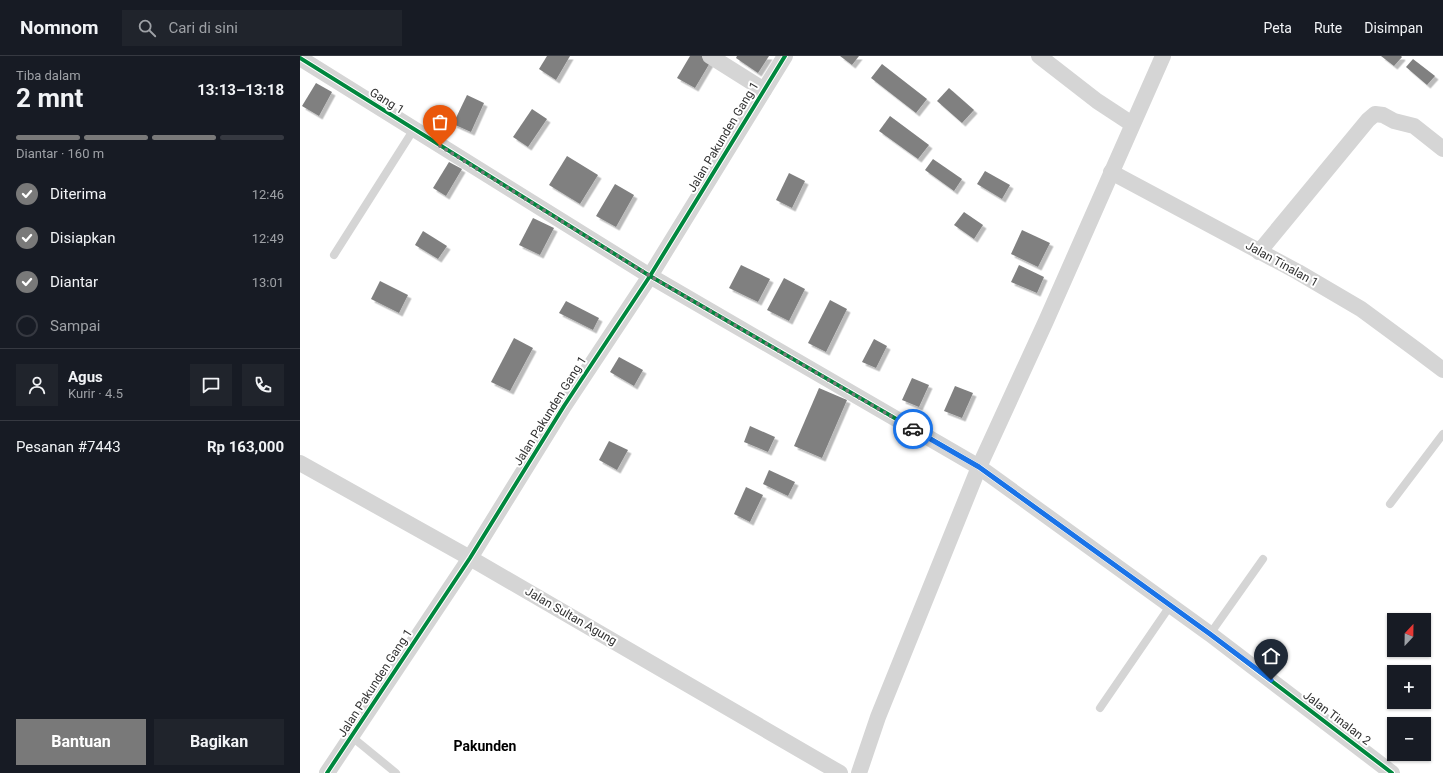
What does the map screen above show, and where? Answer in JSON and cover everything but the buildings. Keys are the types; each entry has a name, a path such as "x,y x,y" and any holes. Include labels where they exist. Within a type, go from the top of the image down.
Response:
{"street":[{"path":"710,56 764,90"},
{"name":"Jalan Pakunden Gang 1","path":"327,773 470,558 564,406 650,276 785,56"},
{"path":"1039,56 1080,88 1132,124"},
{"path":"859,773 878,717 979,467 1163,56"},
{"name":"Gang 1","path":"300,58 650,276 979,467"},
{"path":"1259,252 1368,120 1375,114 1383,115 1394,121 1414,126 1443,149"},
{"name":"Jalan Tinalan 1","path":"1111,172 1361,309 1443,370"},
{"name":"Jalan Sultan Agung","path":"300,463 470,558 840,773"},
{"name":"Jalan Tinalan 2","path":"979,467 1210,634 1392,773"}],"lane":[{"path":"334,255 414,129"},
{"path":"1390,504 1443,434"},
{"path":"1210,634 1264,559"},
{"path":"1100,708 1170,606"},
{"path":"352,736 396,773"}],"cycle path":[{"path":"327,773 470,558 564,406 650,276 785,56"},
{"path":"300,58 650,276 979,467 1210,634 1392,773"}],"way so far":[{"path":"440,146 650,276 913,429"}],"district":[{"name":"Pakunden","path":"485,746"}],"route":[{"path":"913,429 979,467 1210,634 1271,680"}]}
